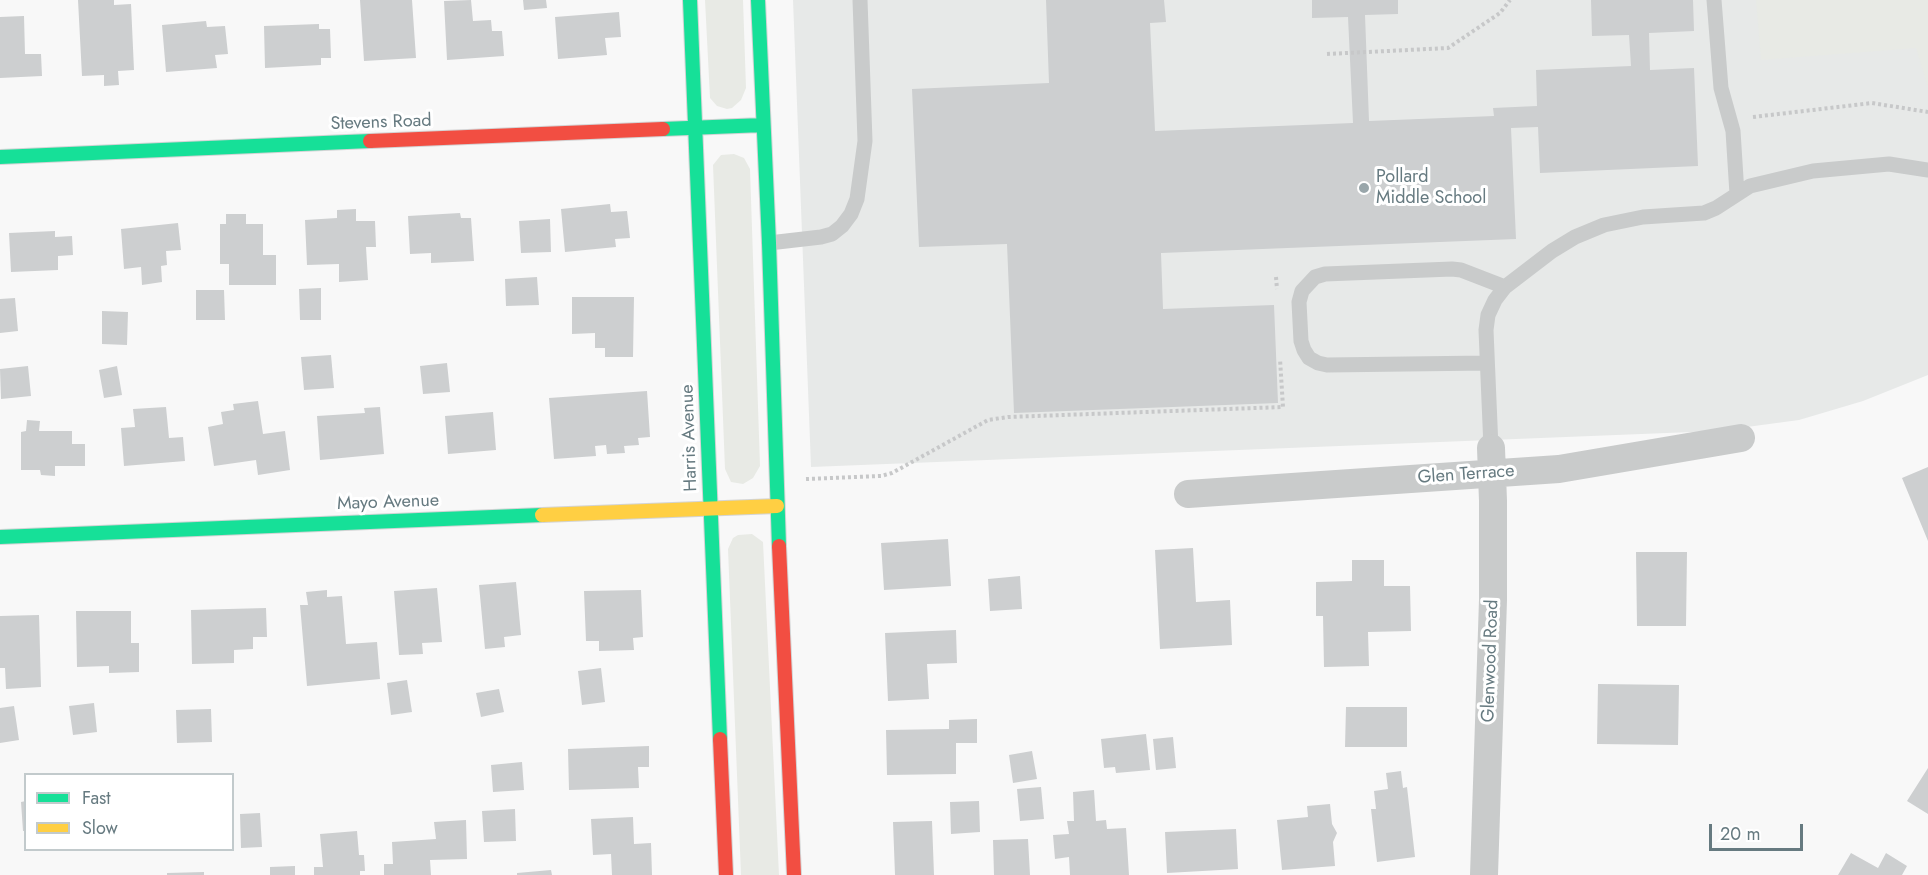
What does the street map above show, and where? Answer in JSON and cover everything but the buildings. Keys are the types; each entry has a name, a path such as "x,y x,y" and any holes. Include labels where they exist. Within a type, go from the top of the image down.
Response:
{"street":[{"name":"Harris Avenue","path":"690,0 726,875"},
{"path":"758,0 769,243 777,506 794,875"},
{"name":"Stevens Road","path":"0,157 763,125"},
{"name":"Glen Terrace","path":"1188,494 1491,461 1559,469 1742,438"},
{"name":"Glenwood Road","path":"1484,875 1493,600 1491,461"},
{"name":"Mayo Avenue","path":"0,537 777,506"}],"lane":[{"path":"769,243 832,234 842,226 851,213 856,199 865,141 860,0"},
{"path":"1714,0 1721,88 1734,131 1737,194"},
{"path":"1491,461 1486,363 1488,315 1495,300 1505,287 1552,251 1589,230 1622,220 1704,213 1750,186 1813,171 1889,164 1928,170"},
{"path":"1486,363 1327,365 1318,363 1309,357 1301,341 1299,302 1302,291 1315,277 1325,274 1452,269 1461,270 1505,287"}],"path":[{"path":"1327,54 1448,48 1500,13 1510,0"},
{"path":"1731,120 1872,103 1928,112"},
{"path":"1276,278 1277,289"},
{"path":"776,480 881,476 892,473 988,420 1008,417 1283,407 1280,348"}],"shaded area":[{"path":"705,0 743,0 746,88 741,100 732,108 717,106 710,98"},
{"name":"Pollard Middle School","path":"793,0 1928,0 1928,375 1863,401 1799,420 1717,431 811,467"},
{"path":"1756,0 1928,0 1928,88 1916,48 1761,60"},
{"path":"734,154 744,158 750,169 760,466 753,478 743,484 731,482 725,469 713,165 721,155"},
{"path":"752,534 763,542 779,875 741,875 728,549 733,538 738,535"}],"traffic: fast":[{"path":"690,0 720,739"},
{"path":"758,0 779,546"},
{"path":"663,129 763,125"},
{"path":"0,157 370,141"},
{"path":"0,537 542,515"}],"traffic: slow":[{"path":"542,515 777,506"}],"traffic: jam":[{"path":"370,141 663,129"},
{"path":"779,546 794,875"},
{"path":"720,739 726,875"}],"place":[{"name":"Pollard Middle School","path":"1364,188"}]}
